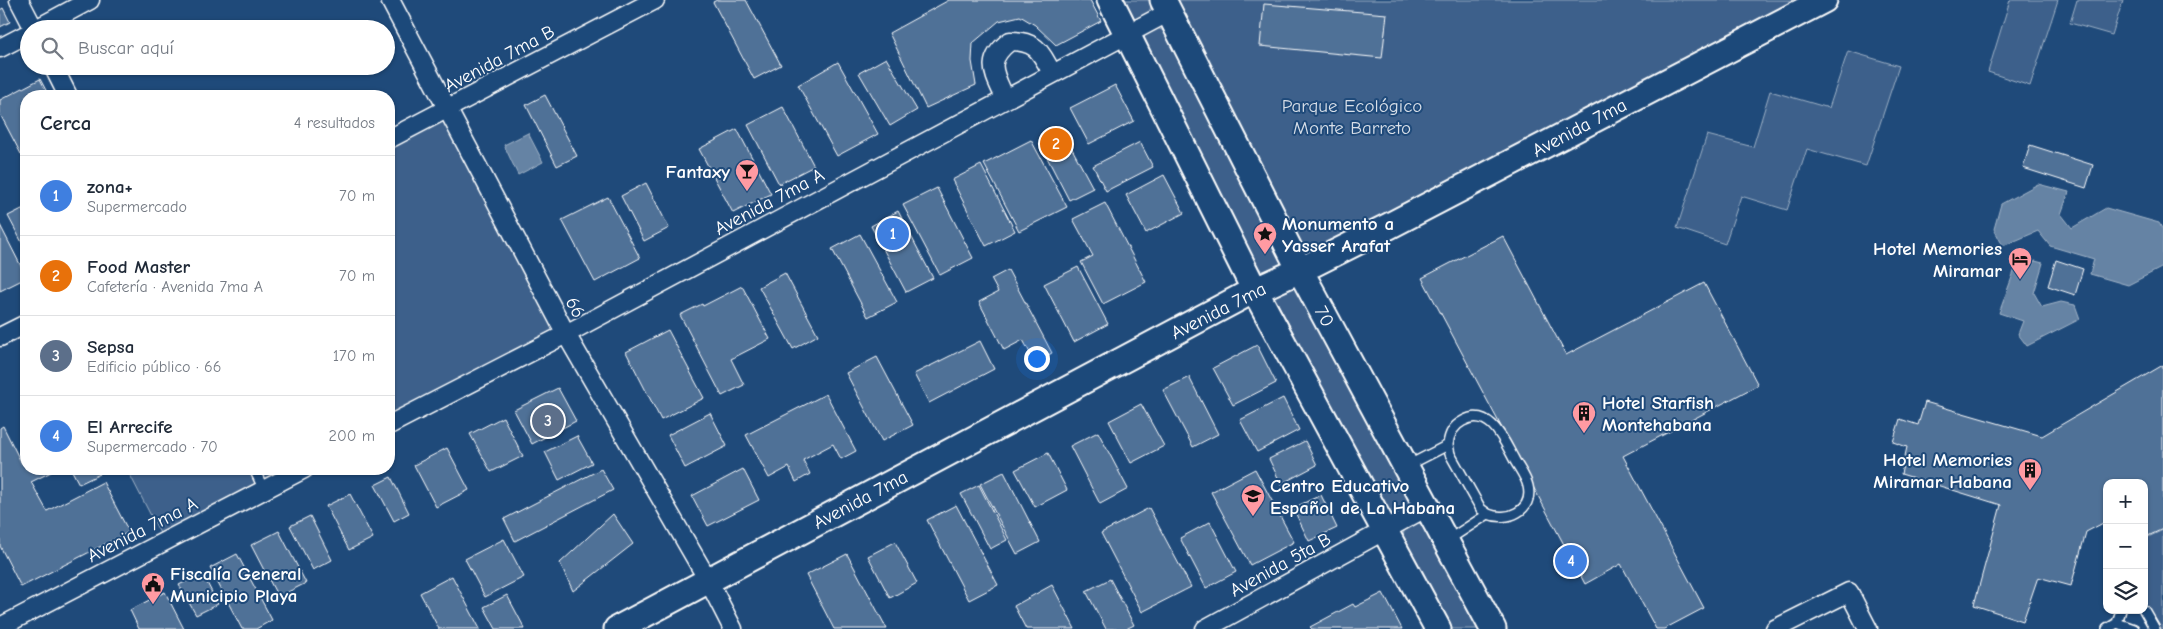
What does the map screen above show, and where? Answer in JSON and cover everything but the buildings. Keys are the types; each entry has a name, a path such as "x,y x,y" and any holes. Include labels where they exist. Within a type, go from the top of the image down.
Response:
{"main road":[{"path":"1110,0 1255,291 1438,629"},
{"name":"Avenida 7ma","path":"617,629 1255,291 1398,222 1824,0"},
{"name":"70","path":"1166,6 1300,270 1493,629"}],"street":[{"path":"19,0 30,20"},
{"path":"52,20 90,0"},
{"name":"66","path":"390,0 566,334 708,580 733,629"},
{"name":"Avenida 7ma B","path":"395,135 655,0"},
{"name":"Avenida 7ma A","path":"395,422 566,334 1052,73 1127,32 1166,6"},
{"path":"0,48 20,38"},
{"path":"1005,98 992,69 994,58 1010,41 1030,44 1039,50 1052,73"},
{"path":"58,75 65,90"},
{"path":"0,337 20,327"},
{"name":"Avenida 7ma A","path":"0,627 293,475"},
{"name":"Avenida 5ta B","path":"1205,629 1427,507"},
{"path":"1775,629 1849,592 1868,629"}],"lane":[{"path":"1468,418 1485,419 1498,431 1528,486 1526,503 1514,515 1505,518 1488,514 1481,509 1450,454 1448,445 1453,428 1468,418"},
{"path":"1406,466 1448,445"},
{"path":"257,475 264,490"},
{"path":"1446,541 1488,514"},
{"path":"2107,629 2117,623 2120,614"},
{"path":"2146,614 2155,629"},
{"path":"2117,623 2134,629"}],"green space":[{"path":"1119,0 1150,0 1152,4 1145,23 1162,30 1175,46 1280,249 1279,279 1256,267 1149,56 1144,39 1145,24 1129,15"},
{"name":"Parque Ecológico Monte Barreto","path":"1158,0 1824,0 1300,270"},
{"path":"2010,0 2058,0 2030,86 1988,72"},
{"path":"2077,0 2123,0 2112,35 2070,23"},
{"path":"1848,51 1899,66 1866,166 1807,149 1787,210 1741,196 1725,244 1677,228 1707,135 1753,147 1770,91 1829,108"},
{"path":"449,109 566,334 395,422 395,136"},
{"path":"1279,279 1293,281 1408,488 1411,503 1406,519 1389,512 1384,507 1273,294"},
{"path":"130,475 292,475 164,541"},
{"path":"1406,519 1425,525 1483,629 1448,629 1403,537"},
{"path":"2163,530 2163,629 2155,629 2146,614 2148,614 2148,537"}],"shaded area":[{"path":"528,133 543,162 518,175 504,145"},
{"path":"2038,184 2069,192 2061,214 2072,228 2106,208 2159,223 2163,230 2163,267 2128,285 2090,274 2094,259 2050,246 2038,231 2003,246 1994,229 2001,204"},
{"path":"2035,261 2043,263 2034,293 2042,307 2061,302 2075,305 2080,319 2027,346 2018,334 2023,321 1999,313 2015,269"}],"place":[{"name":"Food Master","path":"1056,144"},
{"name":"Fantaxy","path":"747,192"},
{"name":"zona+","path":"893,234"},
{"name":"Monumento a Yasser Arafat","path":"1265,255"},
{"name":"Hotel Memories Miramar","path":"2020,280"},
{"name":"Sepsa","path":"548,421"},
{"name":"Hotel Starfish Montehabana","path":"1584,434"},
{"name":"Hotel Memories Miramar Habana","path":"2030,491"},
{"name":"Centro Educativo Español de La Habana","path":"1253,517"},
{"name":"El Arrecife","path":"1571,561"},
{"name":"Fiscalía General Municipio Playa","path":"153,605"}]}
